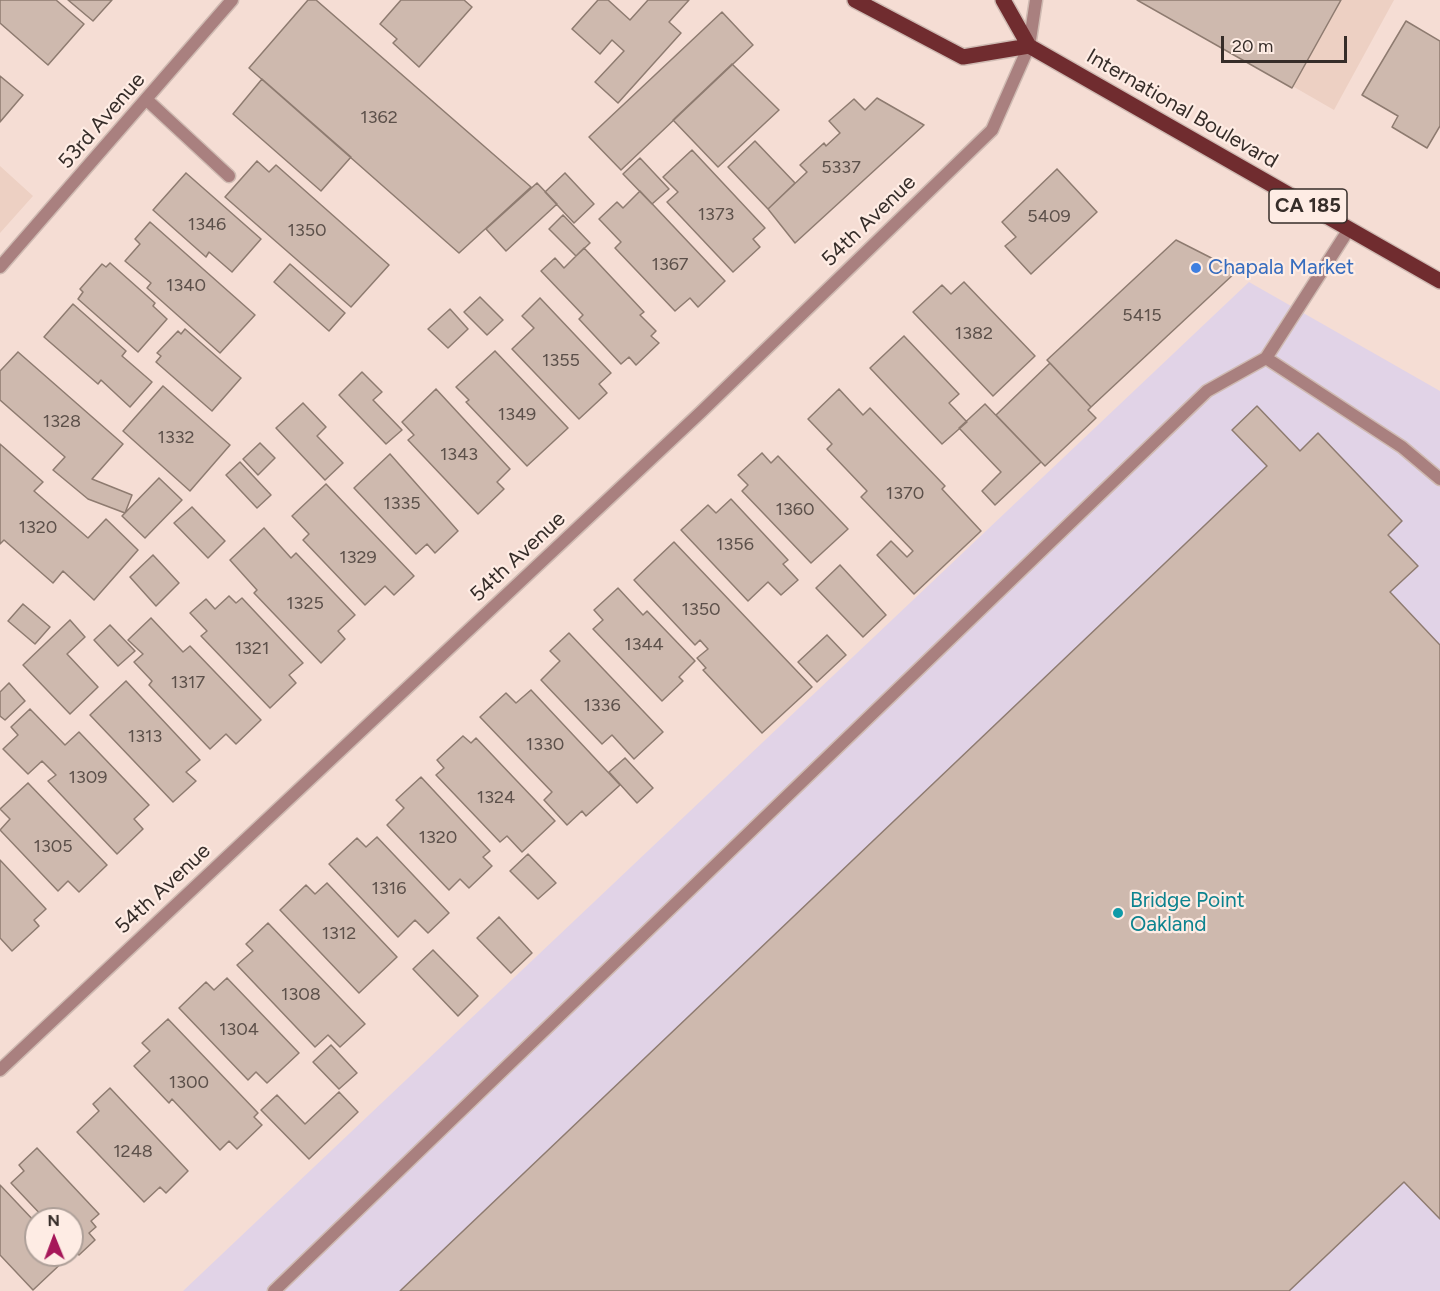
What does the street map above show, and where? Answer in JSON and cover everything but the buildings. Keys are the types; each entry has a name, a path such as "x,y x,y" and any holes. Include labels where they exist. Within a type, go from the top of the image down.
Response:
{"main road":[{"path":"855,0 963,57 1029,46 1003,0"},
{"name":"International Boulevard","path":"1029,46 1440,280"}],"street":[{"name":"53rd Avenue","path":"0,267 232,0"},
{"name":"54th Avenue","path":"0,1070 693,420 992,130 1029,46 1036,0"},
{"path":"147,100 229,176"},
{"path":"274,1291 1207,391 1266,358 1349,229"},
{"path":"1266,358 1402,447 1440,479"}],"shaded area":[{"path":"1143,0 1394,0 1334,110"},
{"path":"0,166 33,196 0,233"},
{"name":"Bridge Point Oakland","path":"1249,282 1440,391 1440,1291 183,1291"}],"place":[{"name":"Chapala Market","path":"1196,268"},
{"name":"Bridge Point Oakland","path":"1118,913"}]}
